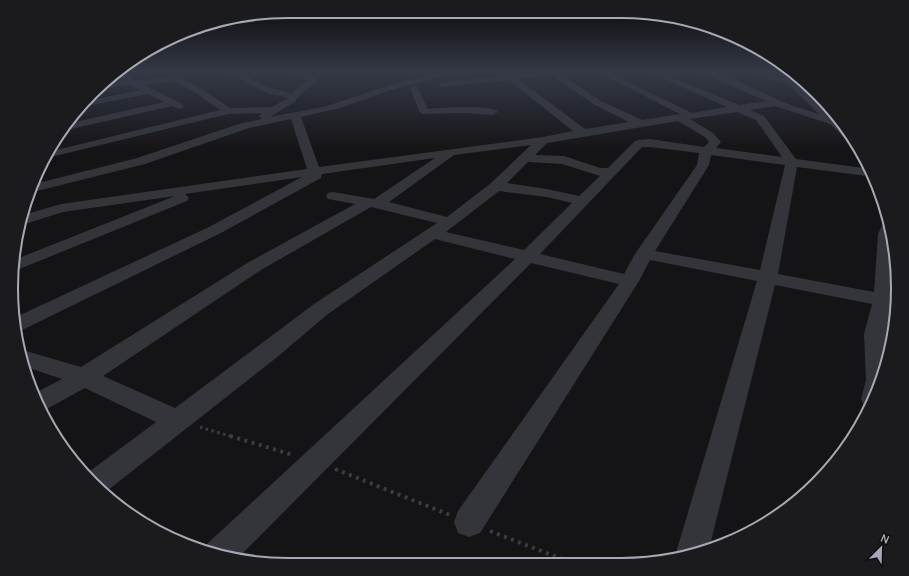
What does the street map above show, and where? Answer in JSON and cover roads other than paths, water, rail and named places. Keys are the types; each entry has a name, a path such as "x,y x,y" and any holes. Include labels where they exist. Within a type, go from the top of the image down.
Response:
{"street":[{"path":"91,103 112,99"},
{"path":"165,99 174,104 207,116"},
{"path":"210,99 228,111"},
{"path":"246,126 292,99"},
{"path":"38,188 141,161 246,126 337,106 357,99"},
{"path":"419,99 424,111 426,112 464,110 493,112"},
{"path":"539,99 584,133"},
{"path":"592,99 641,124"},
{"path":"469,522 630,281 644,254 703,164 706,151 715,142 709,135 686,117 652,99"},
{"path":"693,548 768,276 792,162 762,120 714,99"},
{"path":"767,99 775,103 832,120"},
{"path":"27,218 61,208 213,185 543,140 775,103"},
{"path":"72,126 174,104"},
{"path":"53,155 228,111 274,110"},
{"path":"295,115 319,171"},
{"path":"99,481 268,352 321,309 450,222 496,186 543,140"},
{"path":"223,550 528,256 638,144 642,143 864,171"},
{"path":"392,148 456,151"},
{"path":"43,400 84,377 255,266 373,204 456,151"},
{"path":"526,158 564,160 599,172 611,172"},
{"path":"20,323 214,230 319,171"},
{"path":"19,264 213,185"},
{"path":"496,186 547,193 582,201"},
{"path":"333,196 450,222"},
{"path":"434,234 630,281"},
{"path":"878,373 875,334 889,300 886,235"},
{"path":"644,254 768,276 889,300"},
{"path":"27,359 84,377 178,421"}]}
